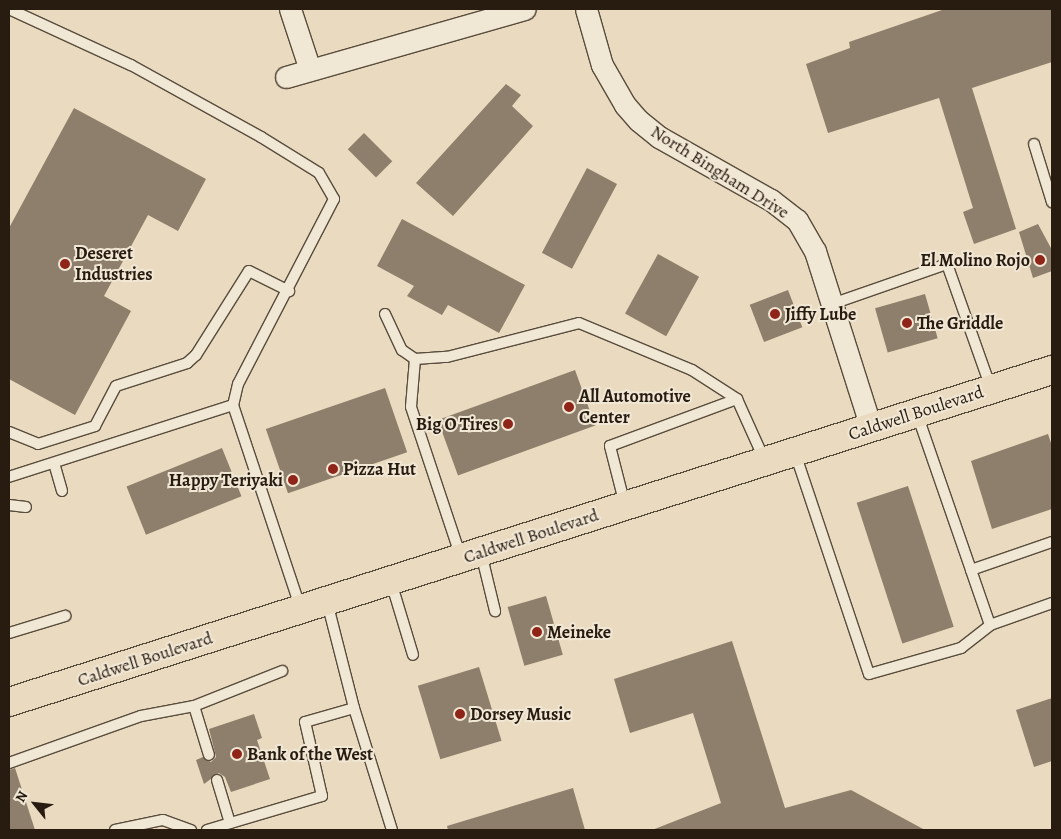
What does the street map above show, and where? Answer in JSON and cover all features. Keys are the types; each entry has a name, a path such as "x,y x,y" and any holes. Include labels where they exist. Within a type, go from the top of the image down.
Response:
{"main road":[{"name":"Caldwell Boulevard","path":"9,702 1052,371"}],"street":[{"path":"290,9 310,70"},
{"path":"286,77 524,9"},
{"name":"North Bingham Drive","path":"586,9 602,65 625,105 659,137 771,200 796,220 815,252 871,428"}],"lane":[{"path":"9,9 131,66 319,173 334,199 288,291 238,384 233,405 301,609"},
{"path":"1034,144 1052,202"},
{"path":"832,304 947,264 991,389"},
{"path":"9,432 38,444 95,426 116,386 187,363 196,355 249,271 288,291"},
{"path":"385,314 402,350 415,359 447,357 579,323 692,370 737,399 766,462"},
{"path":"415,359 411,407 495,611"},
{"path":"626,506 610,446 737,399"},
{"path":"9,477 233,405"},
{"path":"917,413 990,625"},
{"path":"794,452 869,674 961,648 990,625 1052,603"},
{"path":"54,463 62,491"},
{"path":"9,505 26,507"},
{"path":"971,570 1052,542"},
{"path":"390,581 413,655"},
{"path":"326,601 354,708 392,830"},
{"path":"9,633 65,616"},
{"path":"9,763 141,716 194,706 282,671"},
{"path":"194,706 209,755"},
{"path":"207,830 322,796 305,722 354,708"},
{"path":"217,780 230,823"},
{"path":"115,830 163,820 191,830"}],"building":[{"path":"945,9 1052,9 1052,62 972,88 1016,229 974,244 963,212 973,208 939,98 828,133 806,64 850,48 849,42"},
{"path":"506,84 521,95 512,106 533,126 453,216 416,183"},
{"name":"Deseret Industries","path":"74,108 206,179 178,231 148,215 104,296 131,311 75,415 9,379 9,228"},
{"path":"364,133 392,161 376,178 348,149"},
{"path":"587,168 617,184 572,269 542,253"},
{"path":"402,219 525,285 499,333 448,305 442,315 407,296 414,286 377,266"},
{"name":"El Molino Rojo","path":"1038,224 1052,250 1052,271 1033,278 1019,232"},
{"path":"658,254 699,277 666,336 625,313"},
{"name":"Jiffy Lube","path":"788,290 802,327 764,342 750,305"},
{"name":"The Griddle","path":"925,294 938,338 888,353 875,308"},
{"path":"575,370 595,425 458,475 438,420"},
{"path":"385,388 407,452 288,493 266,429"},
{"path":"1048,434 1052,446 1052,509 992,529 971,461"},
{"path":"222,448 241,496 146,535 127,487"},
{"path":"908,486 954,627 902,643 857,503"},
{"name":"Meineke","path":"546,596 563,655 524,666 508,607"},
{"path":"732,641 785,808 851,790 925,830 652,830 721,803 693,713 630,733 614,679"},
{"name":"Dorsey Music","path":"479,667 502,741 440,759 418,686"},
{"path":"1052,698 1052,761 1034,767 1016,710"},
{"name":"Bank of the West","path":"254,714 262,738 257,740 270,779 231,792 225,777 219,773 204,784 196,760 203,757 211,762 216,757 209,729"},
{"path":"15,768 35,830 9,830 9,770"},
{"path":"573,788 585,830 448,830 447,826"}],"place":[{"name":"El Molino Rojo","path":"1040,260"},
{"name":"Deseret Industries","path":"65,264"},
{"name":"Jiffy Lube","path":"775,314"},
{"name":"The Griddle","path":"907,323"},
{"name":"All Automotive Center","path":"569,407"},
{"name":"Big O Tires","path":"508,424"},
{"name":"Pizza Hut","path":"333,469"},
{"name":"Happy Teriyaki","path":"293,480"},
{"name":"Meineke","path":"537,632"},
{"name":"Dorsey Music","path":"460,714"},
{"name":"Bank of the West","path":"237,754"}]}
